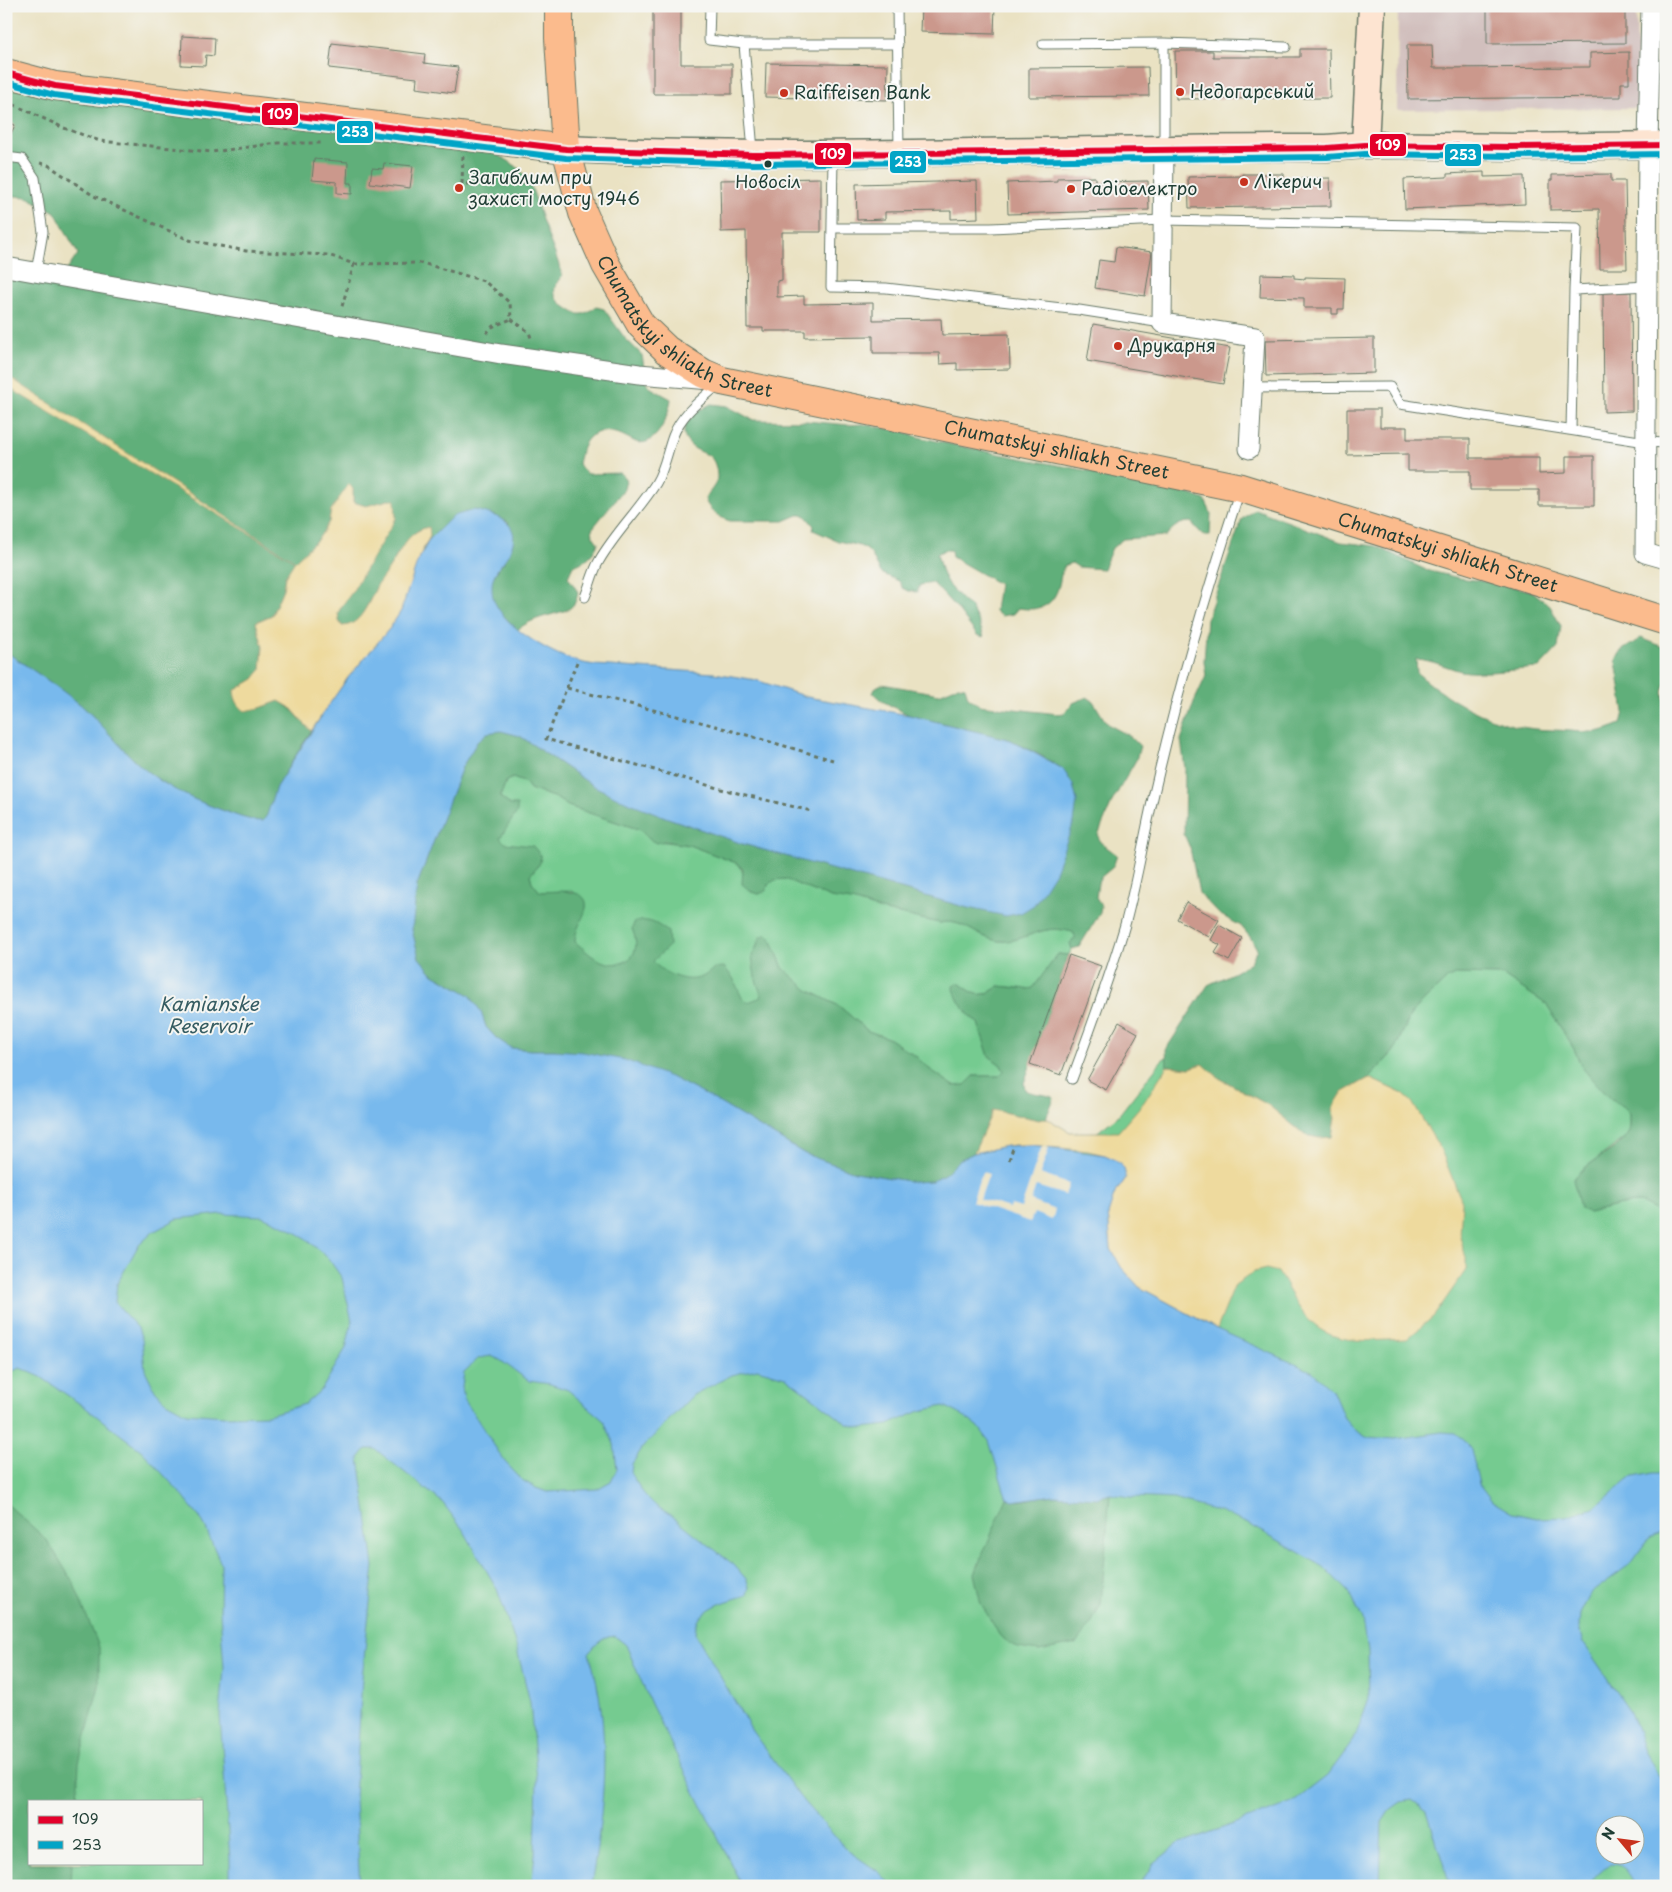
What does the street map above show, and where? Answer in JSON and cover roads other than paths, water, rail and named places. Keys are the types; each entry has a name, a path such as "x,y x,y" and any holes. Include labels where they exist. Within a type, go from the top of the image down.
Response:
{"main road":[{"name":"Chumatskyi shliakh Street","path":"559,6 559,38 566,149 583,212 606,265 641,325 667,350 703,373 722,381 1241,488 1666,621"},
{"path":"1365,145 1372,6"},
{"path":"6,73 56,86 566,149 654,153 753,155 1327,148 1365,145 1657,145"}],"street":[{"path":"1651,6 1657,145 1647,286 1645,553 1666,559"},
{"path":"1164,149 1162,323 1255,337 1249,448"},
{"path":"6,267 480,351 639,374 722,381"}],"lane":[{"path":"710,6 709,40 744,44 898,44"},
{"path":"897,6 899,153"},
{"path":"1164,43 1164,149"},
{"path":"1043,44 1164,43 1286,47"},
{"path":"744,44 753,155"},
{"path":"833,154 831,287 896,289 1079,310 1162,323"},
{"path":"6,157 22,159 35,178 43,232 36,272"},
{"path":"832,228 991,228 1163,220 1577,228 1571,430"},
{"path":"1574,290 1647,286"},
{"path":"585,597 598,563 616,534 648,496 662,472 673,436 679,424 687,412 722,381"},
{"path":"1252,388 1390,387 1400,404 1646,442 1666,443"},
{"path":"1072,1079 1111,969 1126,920 1156,784 1191,648 1241,488"}],"water":[{"name":"Kamianske Reservoir","path":"474,510 506,522 514,534 513,543 493,578 492,590 495,602 501,613 524,634 538,644 576,661 595,665 714,673 756,680 807,697 909,715 1011,740 1063,769 1073,785 1077,801 1074,822 1055,872 1034,905 1021,913 1006,916 968,908 743,844 668,818 620,799 592,785 520,736 501,731 487,733 477,742 462,767 417,885 412,930 419,958 433,974 470,995 481,1012 486,1027 496,1038 511,1048 583,1052 625,1060 673,1078 713,1099 805,1154 855,1172 914,1182 932,1181 946,1173 959,1160 974,1153 1006,1146 1032,1145 1105,1155 1114,1159 1124,1168 1126,1178 1114,1195 1108,1214 1111,1249 1121,1267 1139,1287 1217,1329 1313,1372 1332,1390 1344,1418 1354,1429 1366,1437 1395,1439 1442,1432 1455,1433 1471,1449 1479,1484 1492,1501 1512,1513 1537,1518 1567,1517 1594,1508 1630,1478 1652,1473 1666,1473 1666,1531 1655,1535 1646,1542 1629,1565 1591,1593 1580,1614 1579,1626 1582,1641 1630,1711 1643,1748 1666,1790 1666,1886 1635,1886 1624,1869 1612,1864 1594,1877 1587,1886 1450,1886 1427,1811 1412,1800 1401,1802 1390,1810 1382,1822 1380,1886 1139,1886 1153,1864 1178,1844 1292,1803 1327,1776 1354,1740 1369,1699 1368,1652 1363,1620 1350,1594 1324,1567 1276,1539 1223,1513 1174,1499 1110,1494 1097,1498 1054,1495 1013,1501 1007,1498 989,1441 978,1426 958,1413 944,1406 920,1411 888,1425 862,1428 847,1424 785,1377 757,1369 732,1375 693,1395 643,1447 632,1464 631,1474 644,1494 656,1506 671,1515 734,1565 747,1580 749,1587 747,1595 722,1603 706,1611 697,1624 695,1633 752,1731 803,1801 847,1850 879,1872 892,1886 742,1886 651,1704 626,1645 615,1636 600,1641 589,1653 597,1681 604,1740 600,1828 591,1886 531,1886 535,1854 537,1779 530,1702 516,1645 497,1589 464,1531 442,1502 375,1449 366,1449 359,1458 374,1566 362,1678 355,1800 360,1886 230,1886 230,1860 220,1715 224,1668 220,1612 221,1564 203,1522 182,1495 142,1451 86,1408 41,1377 20,1368 6,1374 6,652 81,705 131,757 161,782 207,805 246,819 263,821 267,815 276,787 328,706 347,679 390,628 401,611 417,563 429,540 453,516","holes":["221,1214 262,1216 304,1237 328,1258 342,1278 352,1321 346,1348 322,1389 305,1404 268,1415 224,1416 186,1413 166,1402 155,1390 145,1370 142,1339 138,1328 115,1302 117,1284 138,1246 153,1232 177,1219","491,1356 500,1360 529,1381 550,1384 568,1390 604,1421 614,1444 617,1469 611,1481 597,1489 547,1492 522,1480 505,1462 464,1399 462,1387 464,1372 479,1358"]}],"place":[{"name":"Недогарський","path":"1180,92"},
{"name":"Raiffeisen Bank","path":"784,93"},
{"name":"Новосіл","path":"768,164"},
{"name":"Лікерич","path":"1244,182"},
{"name":"Загиблим при захисті мосту 1946","path":"459,188"},
{"name":"Радіоелектро","path":"1071,189"},
{"name":"Друкарня","path":"1118,346"}]}
